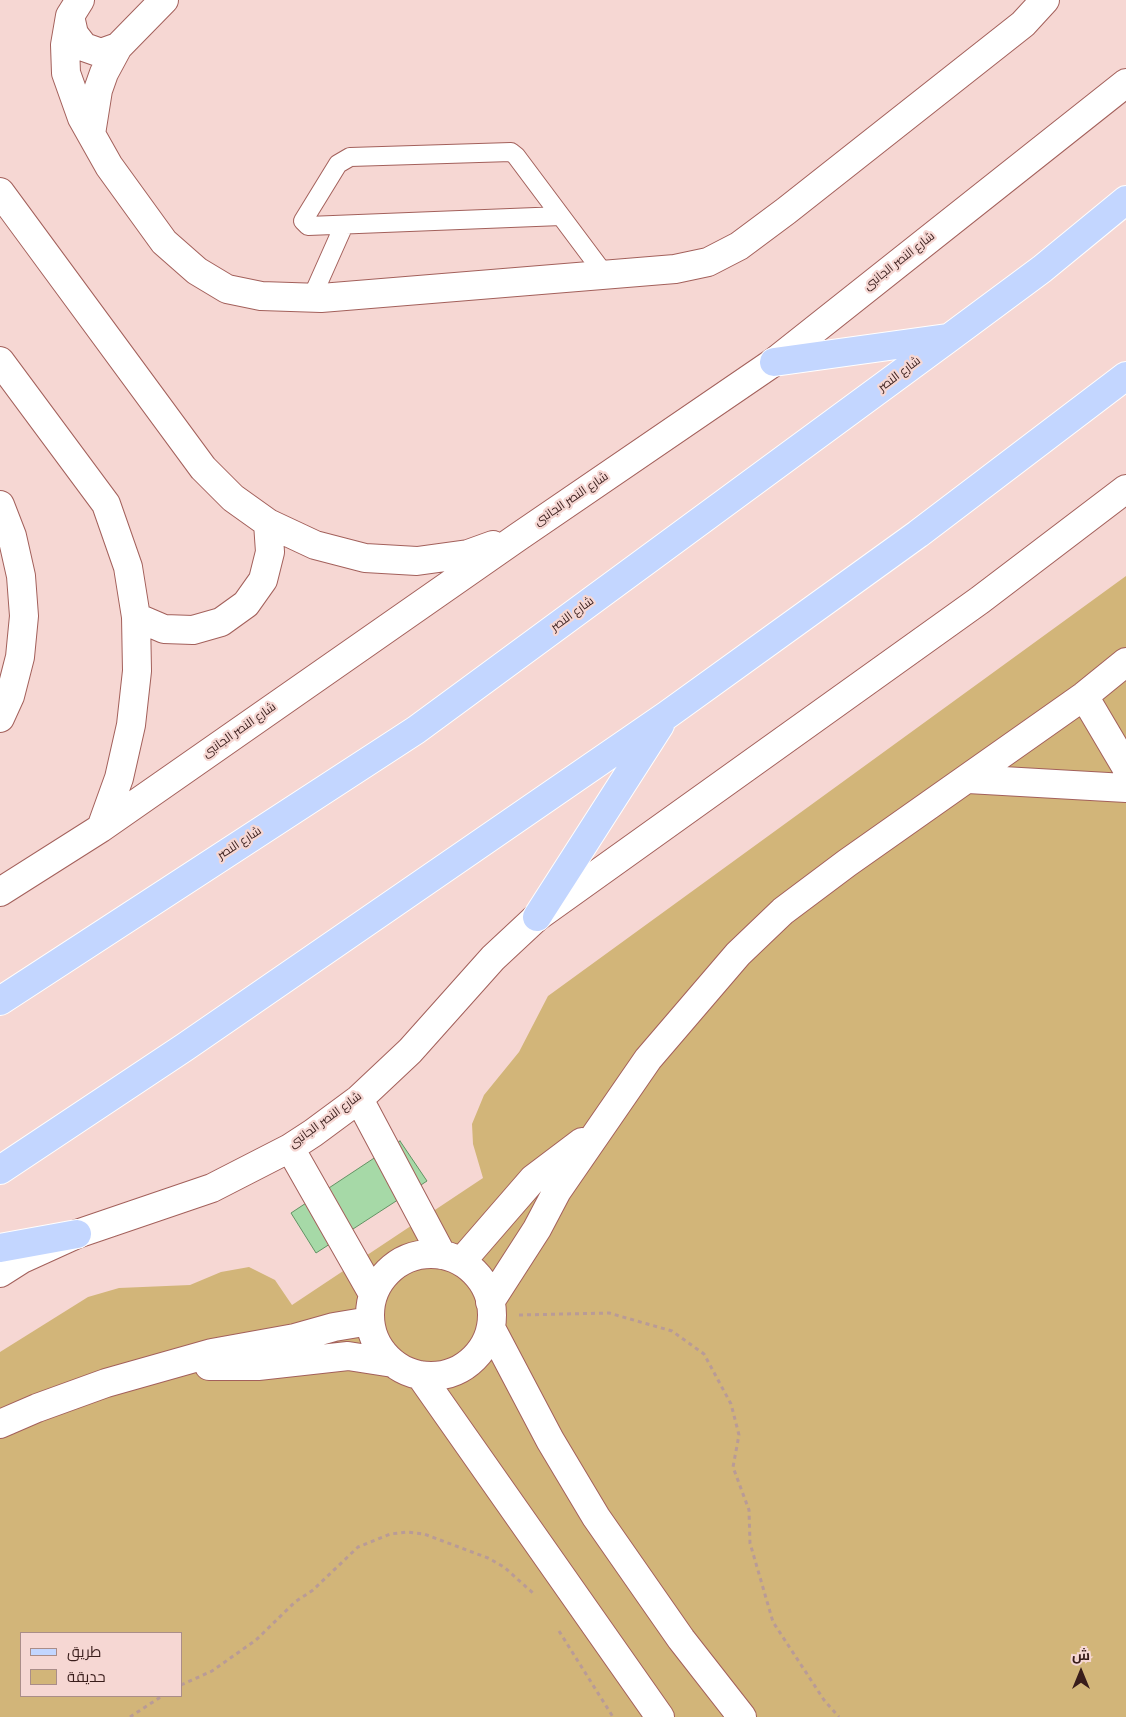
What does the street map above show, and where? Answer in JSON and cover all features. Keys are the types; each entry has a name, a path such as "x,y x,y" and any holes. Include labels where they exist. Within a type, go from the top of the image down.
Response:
{"main road":[{"name":"شارع النصر","path":"0,1001 416,730 1042,269 1126,200"},
{"path":"774,362 949,338"},
{"path":"0,1170 185,1047 667,715 918,534 1126,376"},
{"path":"537,917 667,715"},
{"path":"0,1248 78,1234"}],"street":[{"path":"91,134 98,90 104,73 118,47 164,0"},
{"path":"75,8 65,45 66,74 82,118 109,166 164,242 197,271 227,289 261,296 312,297 675,269 708,262 739,246 786,211 1016,30 1045,0"},
{"path":"75,8 74,34 84,47 101,53 118,47"},
{"name":"شارع النصر الجانبى","path":"0,892 101,828 518,536 774,362 1126,82"},
{"path":"0,192 203,468 233,498 268,523 315,545 365,558 417,561 468,554 518,536"},
{"path":"0,361 106,504 128,567 136,617 137,671 132,725 119,778 101,828"},
{"name":"شارع النصر الجانبى","path":"0,1273 22,1260 78,1234 212,1188 290,1148 359,1099 410,1052 493,958 537,917 980,600 1126,489"},
{"path":"0,506 12,536 21,576 24,616 20,657 10,696 0,718"},
{"path":"136,617 164,628 193,630 221,622 246,604 263,580 270,552 268,523"},
{"path":"178,1364 258,1366 348,1356 394,1363 420,1375 439,1376 457,1370 472,1360 484,1346 491,1315 557,1191 648,1059 738,954 782,911 1084,696 1126,662"},
{"path":"1084,696 1126,766"},
{"path":"968,779 1126,788"},
{"path":"359,1099 451,1259"},
{"path":"451,1259 533,1179 599,1129"},
{"path":"290,1148 374,1294"},
{"path":"394,1363 382,1351 374,1337 370,1321 374,1294 381,1279 408,1258 425,1255 451,1259 474,1272 485,1286 491,1315 550,1440 596,1517 681,1639 742,1717"},
{"path":"0,1424 36,1408 106,1383 212,1353 295,1338 334,1327 370,1321"},
{"path":"420,1375 660,1717"}],"lane":[{"path":"561,216 308,226 303,221 338,164 350,157 511,152 561,216 605,274"},
{"path":"312,297 344,225"}],"path":[{"path":"491,1315 609,1313 672,1331 704,1354 731,1404 739,1435 733,1467 749,1510 750,1543 773,1622 824,1700 839,1717"},
{"path":"182,1685 212,1671 256,1640 295,1602 314,1590 358,1547 390,1534 408,1532 424,1534 488,1558 504,1567 538,1599"},
{"path":"558,1628 613,1717"},
{"path":"130,1717 160,1697"}],"green space":[{"path":"1126,576 1126,1717 0,1717 0,1352 88,1297 119,1288 190,1285 221,1272 249,1267 275,1280 292,1305 483,1178 473,1144 472,1124 484,1095 519,1052 548,996"}],"building":[{"path":"400,1141 427,1181 316,1253 291,1213"}]}
